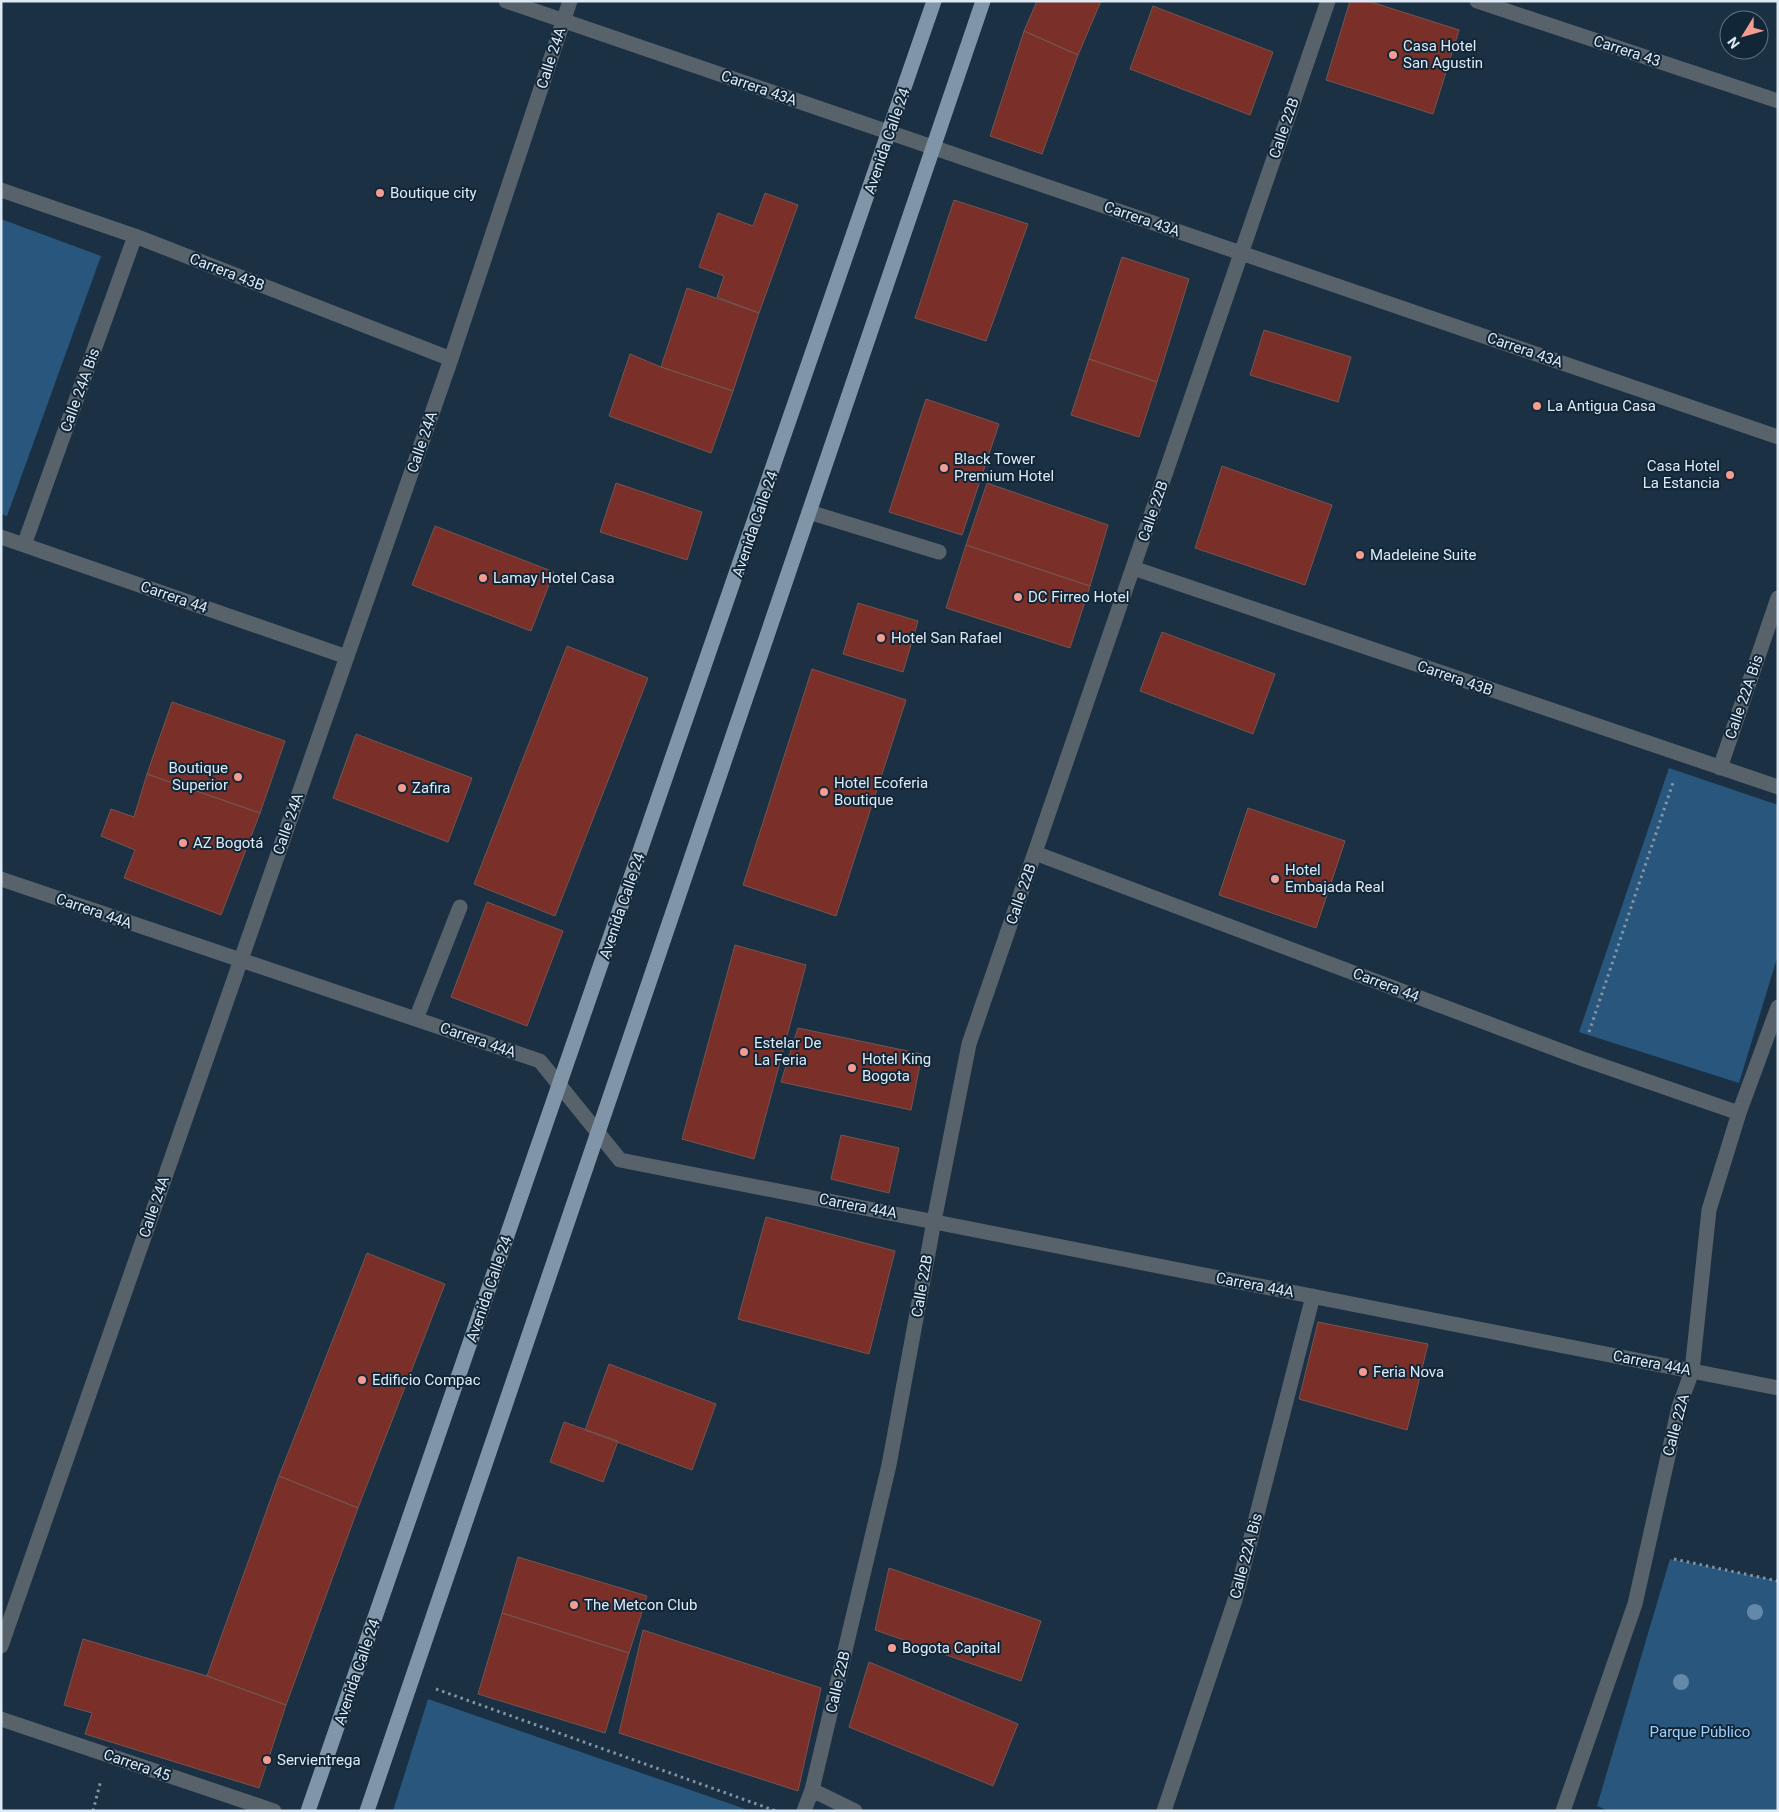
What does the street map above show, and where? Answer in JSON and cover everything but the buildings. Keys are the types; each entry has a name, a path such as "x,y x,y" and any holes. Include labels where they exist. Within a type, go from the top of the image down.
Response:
{"main road":[{"name":"Avenida Calle 24","path":"308,1811 890,133 934,1"},
{"path":"367,1811 983,1"}],"street":[{"name":"Carrera 43A","path":"506,1 1778,437"},
{"name":"Calle 24A","path":"1,1646 451,359 570,1"},
{"name":"Calle 22B","path":"804,1811 812,1790 889,1465 969,1044 1328,1"},
{"name":"Carrera 43","path":"1477,1 1778,101"},
{"name":"Carrera 43B","path":"1,190 136,236 451,359"},
{"name":"Calle 24A Bis","path":"24,545 136,236"},
{"path":"809,512 940,552"},
{"name":"Carrera 44","path":"1,537 347,657"},
{"name":"Carrera 43B","path":"1133,568 1682,756 1778,787"},
{"name":"Calle 22A Bis","path":"1720,768 1778,598"},
{"name":"Carrera 44","path":"1035,853 1580,1058 1740,1113"},
{"name":"Carrera 44A","path":"1,879 540,1061 620,1160 1778,1388"},
{"path":"416,1020 460,907"},
{"name":"Calle 22A","path":"1563,1811 1635,1604 1679,1407 1692,1371 1710,1210 1740,1113 1778,1007"},
{"name":"Calle 22A Bis","path":"1164,1811 1235,1600 1313,1296"},
{"name":"Carrera 45","path":"1,1719 274,1811"},
{"path":"812,1790 855,1811"}],"path":[{"path":"1580,1058 1682,756"},
{"path":"1670,1558 1778,1581"},
{"path":"433,1688 777,1811"},
{"path":"93,1806 98,1811"}],"green space":[{"path":"1,219 101,256 7,516 1,514"},
{"path":"1669,768 1778,805 1778,955 1739,1083 1579,1032"},
{"name":"Parque Público","path":"1670,1559 1778,1581 1778,1811 1609,1811 1597,1806"},
{"path":"428,1699 751,1811 393,1811"}],"place":[{"name":"Casa Hotel San Agustin","path":"1393,55"},
{"name":"Boutique city","path":"380,193"},
{"name":"La Antigua Casa","path":"1537,406"},
{"name":"Black Tower Premium Hotel","path":"944,468"},
{"name":"Casa Hotel La Estancia","path":"1730,475"},
{"name":"Madeleine Suite","path":"1360,555"},
{"name":"Lamay Hotel Casa","path":"483,578"},
{"name":"DC Firreo Hotel","path":"1018,597"},
{"name":"Hotel San Rafael","path":"881,638"},
{"name":"Boutique Superior","path":"238,777"},
{"name":"Zafira","path":"402,788"},
{"name":"Hotel Ecoferia Boutique","path":"824,792"},
{"name":"AZ Bogotá","path":"183,843"},
{"name":"Hotel Embajada Real","path":"1275,879"},
{"name":"Estelar De La Feria","path":"744,1052"},
{"name":"Hotel King Bogota","path":"852,1068"},
{"name":"Feria Nova","path":"1363,1372"},
{"name":"Edificio Compac","path":"362,1380"},
{"name":"The Metcon Club","path":"574,1605"},
{"name":"Bogota Capital","path":"892,1648"},
{"name":"Servientrega","path":"267,1760"}]}
